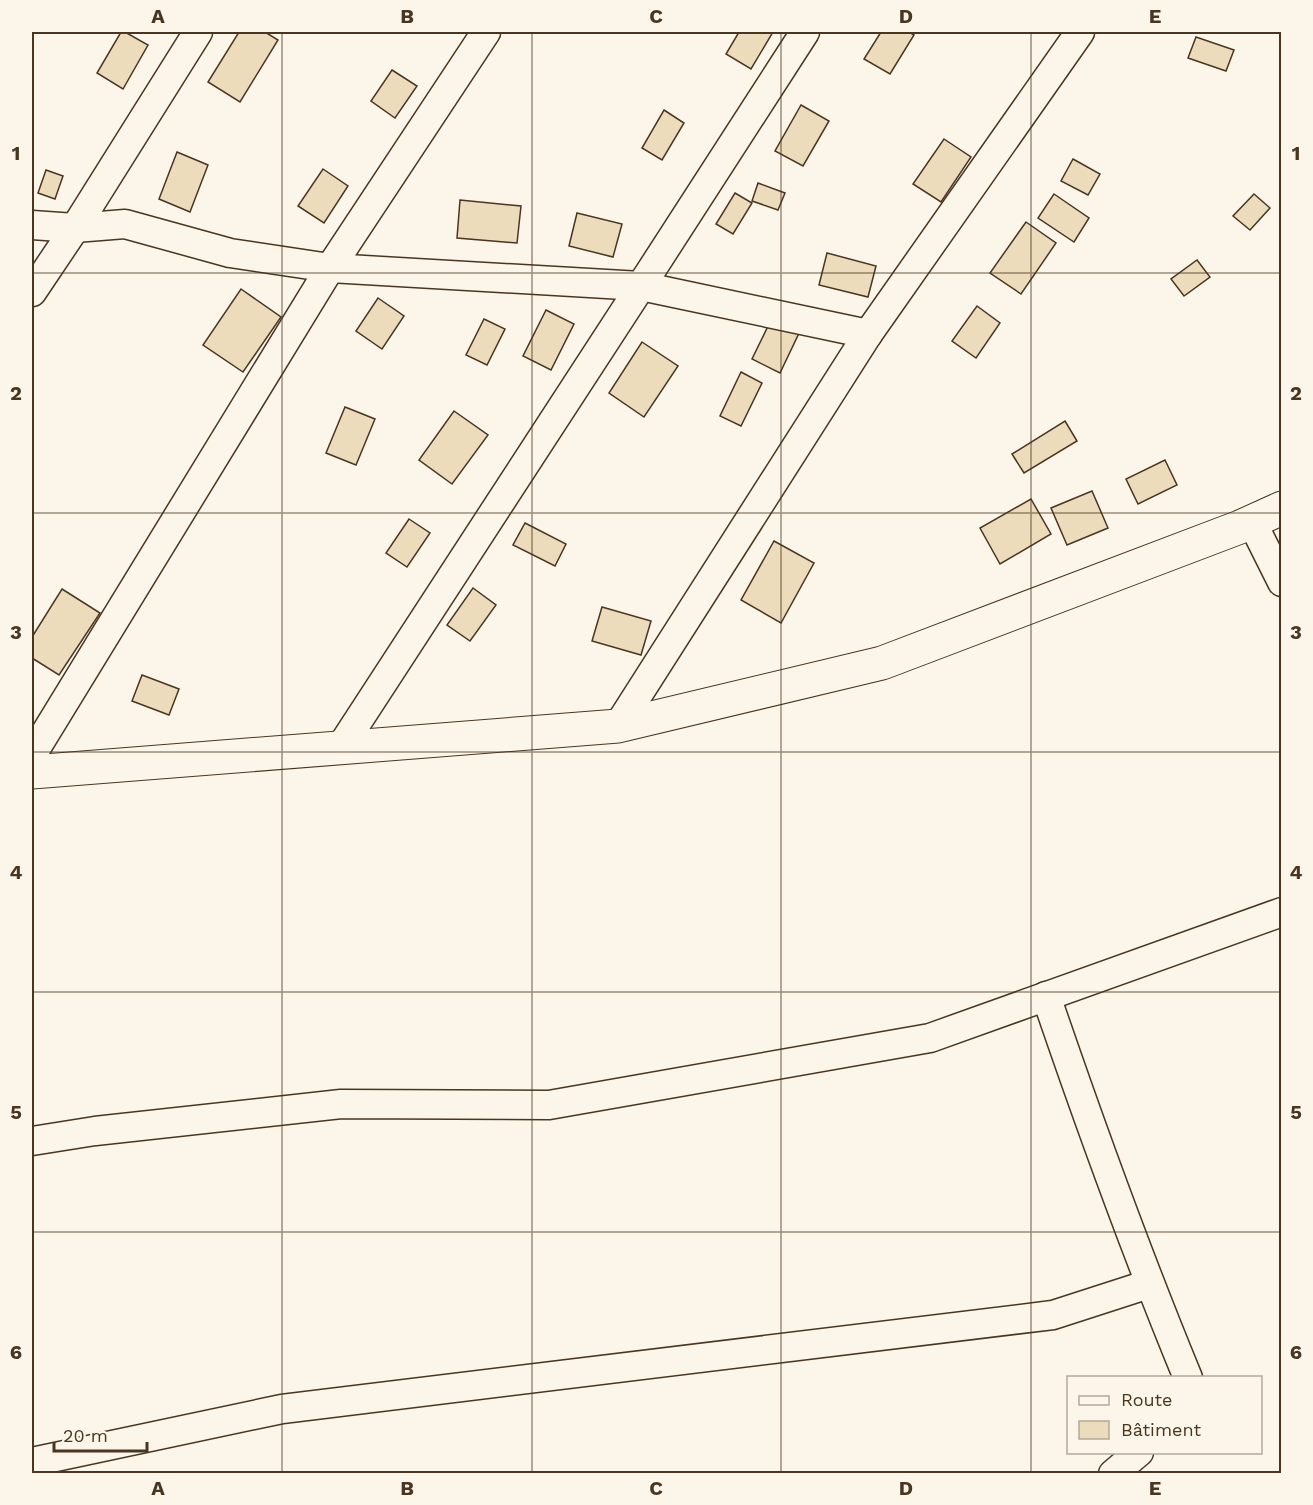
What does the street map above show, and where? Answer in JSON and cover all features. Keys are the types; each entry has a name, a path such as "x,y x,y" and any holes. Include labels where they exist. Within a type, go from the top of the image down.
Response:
{"street":[{"path":"32,292 75,228 198,32"},
{"path":"32,755 330,268 486,32"},
{"path":"341,747 805,32"},
{"path":"618,726 868,334 1080,32"},
{"path":"32,225 75,228 125,224 230,252 330,268 641,286 868,334"},
{"path":"32,772 618,726 882,663 1267,515 1281,582"},
{"path":"32,1142 95,1131 341,1104 549,1105 930,1038 1281,912"},
{"path":"1046,996 1097,1145 1149,1284 1188,1376"},
{"path":"32,1462 282,1409 1053,1315 1149,1284"},
{"path":"1113,1473 1137,1454"}],"building":[{"path":"121,32 148,45 123,89 97,73"},
{"path":"239,32 265,32 278,40 240,102 208,82"},
{"path":"739,32 773,32 751,69 726,54"},
{"path":"881,32 909,32 914,35 890,74 864,59"},
{"path":"1196,37 1234,50 1226,71 1188,58"},
{"path":"392,70 417,86 395,118 371,101"},
{"path":"801,105 829,121 803,166 775,151"},
{"path":"664,110 684,123 662,160 642,148"},
{"path":"944,139 971,157 941,202 913,184"},
{"path":"177,152 208,165 190,212 159,199"},
{"path":"1073,159 1100,174 1088,195 1061,181"},
{"path":"323,169 348,186 324,223 298,206"},
{"path":"46,170 63,176 55,199 38,193"},
{"path":"758,183 785,193 778,210 752,201"},
{"path":"735,193 752,203 733,234 716,224"},
{"path":"1054,194 1089,218 1074,242 1038,218"},
{"path":"1254,194 1270,208 1250,230 1233,216"},
{"path":"460,200 521,206 517,243 457,238"},
{"path":"577,213 622,224 613,257 569,246"},
{"path":"1026,222 1056,243 1021,294 990,273"},
{"path":"827,253 876,266 868,297 819,285"},
{"path":"1197,260 1210,277 1184,296 1171,279"},
{"path":"241,289 281,317 243,372 203,345"},
{"path":"378,298 404,316 382,349 356,331"},
{"path":"977,306 1000,323 976,358 952,341"},
{"path":"546,310 574,324 551,370 523,356"},
{"path":"772,318 800,331 780,373 752,359"},
{"path":"484,319 505,329 487,365 466,355"},
{"path":"642,342 678,366 644,417 609,393"},
{"path":"741,372 762,383 741,426 720,416"},
{"path":"345,407 375,419 356,465 326,453"},
{"path":"454,411 488,435 452,484 419,460"},
{"path":"1065,421 1077,441 1024,473 1012,454"},
{"path":"1165,460 1177,485 1138,504 1126,479"},
{"path":"1092,491 1108,528 1067,545 1051,508"},
{"path":"1031,499 1051,534 1000,564 980,528"},
{"path":"409,519 430,533 407,567 386,553"},
{"path":"525,523 566,544 555,566 513,545"},
{"path":"774,541 814,563 781,623 741,600"},
{"path":"473,588 496,605 470,641 447,625"},
{"path":"62,589 100,613 59,675 32,658 32,637"},
{"path":"602,607 651,621 641,655 592,641"},
{"path":"142,675 179,689 169,715 132,701"}]}
